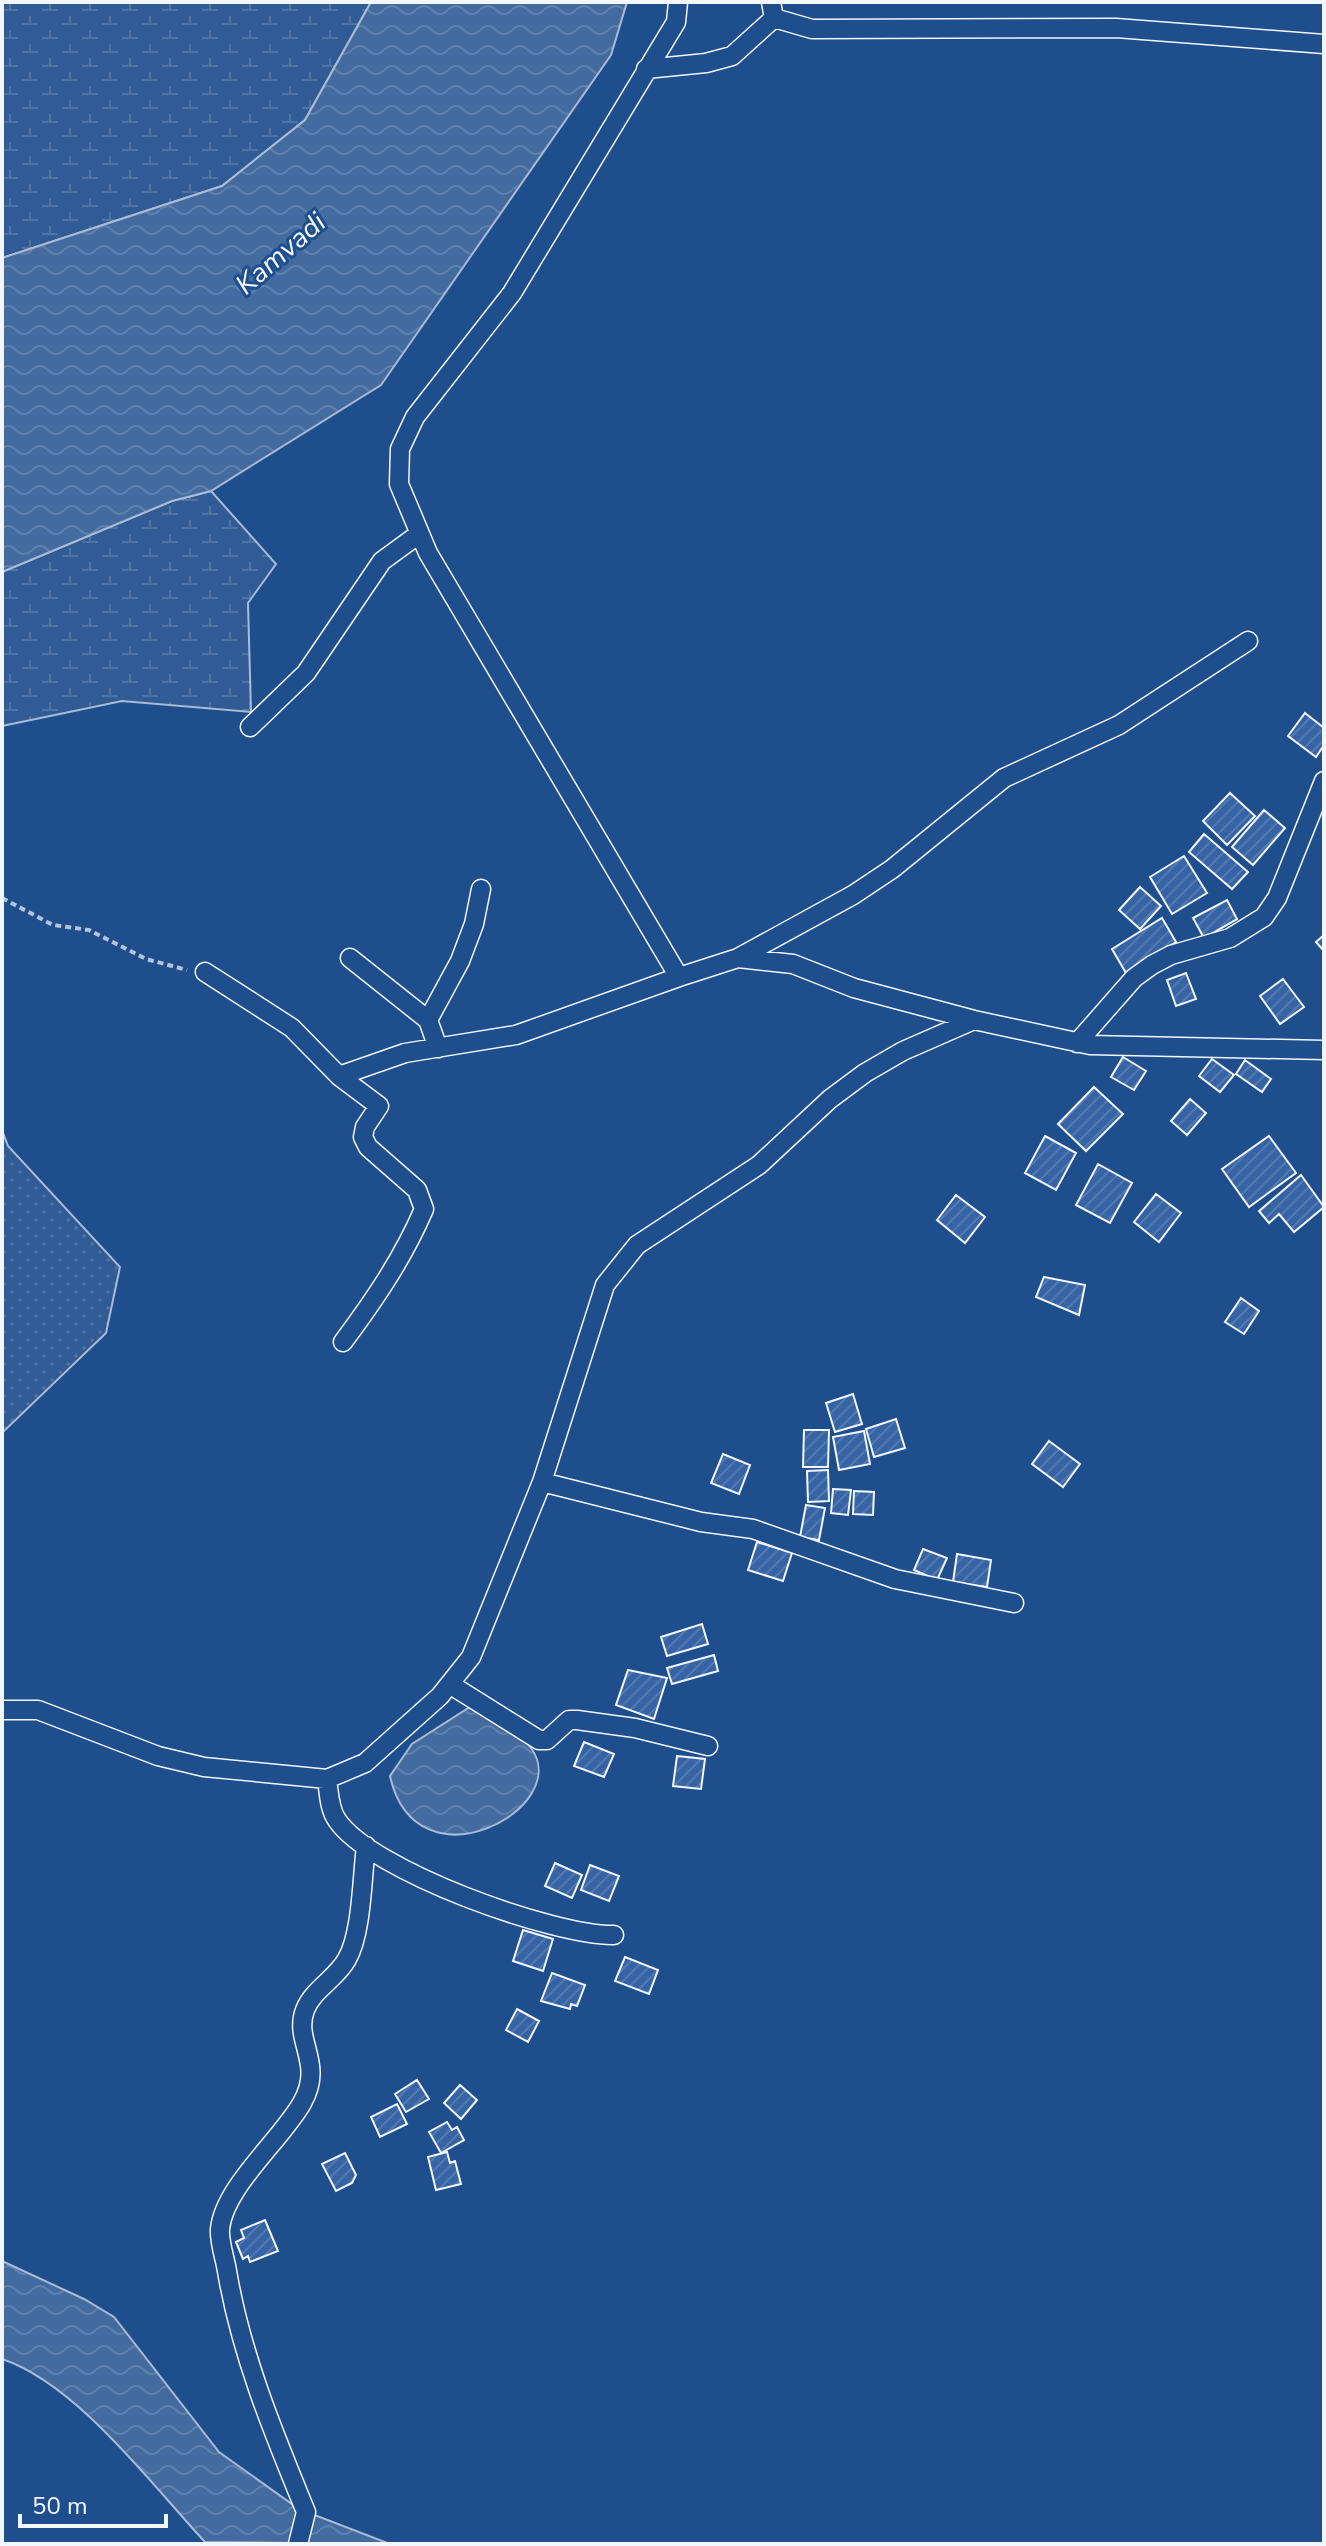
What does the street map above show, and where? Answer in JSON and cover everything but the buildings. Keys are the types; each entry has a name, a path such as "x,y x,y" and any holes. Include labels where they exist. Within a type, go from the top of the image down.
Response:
{"street":[{"path":"678,2 676,22 512,293 415,417 400,449 399,484 419,534 679,977"},
{"path":"646,69 706,63 732,56 772,10 812,29 1116,28 1324,44"},
{"path":"250,727 306,673 382,561 419,534"},
{"path":"339,1076 405,1053 516,1035 738,958 853,895 892,869 1004,778 1119,725 1248,641"},
{"path":"1077,1043 1134,978 1152,965 1171,955 1230,938 1264,917 1281,889 1324,781"},
{"path":"428,1020 460,961 474,924 481,889"},
{"path":"350,958 428,1020 438,1048"},
{"path":"738,958 793,964 854,988 1077,1043 1324,1050"},
{"path":"205,972 292,1028 339,1076 379,1106 365,1127 363,1137 368,1147 417,1190 424,1209 388,1282 343,1342"},
{"path":"2,1710 38,1710 158,1756 192,1764 327,1779 365,1763 451,1685 480,1638 542,1482 605,1285 621,1261 645,1239 759,1165 830,1099 865,1073 903,1051 974,1020"},
{"path":"542,1482 701,1522 753,1529 895,1579 1014,1603"},
{"path":"451,1685 539,1740 547,1740 569,1720 577,1720 635,1728 708,1746"},
{"path":"327,1779 336,1819 366,1846 416,1874 473,1899 563,1930 588,1936 614,1935"},
{"path":"298,2544 306,2512 235,2322 219,2230 240,2186 286,2127 311,2084 312,2067 303,2022 304,2011 312,1998 336,1976 352,1950 366,1846"}],"path":[{"path":"2,898 53,925 89,930 165,967 205,972"}],"green space":[{"path":"2,2 371,2 305,120 222,186 2,258"},
{"path":"211,491 276,564 248,603 251,712 122,701 2,726 2,572 172,501"},
{"path":"2,1130 8,1146 120,1267 106,1333 2,1433"}],"water":[{"name":"Kamvadi","path":"371,2 627,2 611,55 381,385 211,491 172,501 2,572 2,258 222,186 305,120"},
{"path":"470,1707 525,1740 539,1771 531,1794 513,1814 487,1828 458,1834 429,1829 405,1811 390,1776 412,1744"},
{"path":"2,2261 84,2299 114,2317 219,2452 299,2509 390,2544 205,2542 137,2465 85,2413 58,2390 2,2359"}]}
